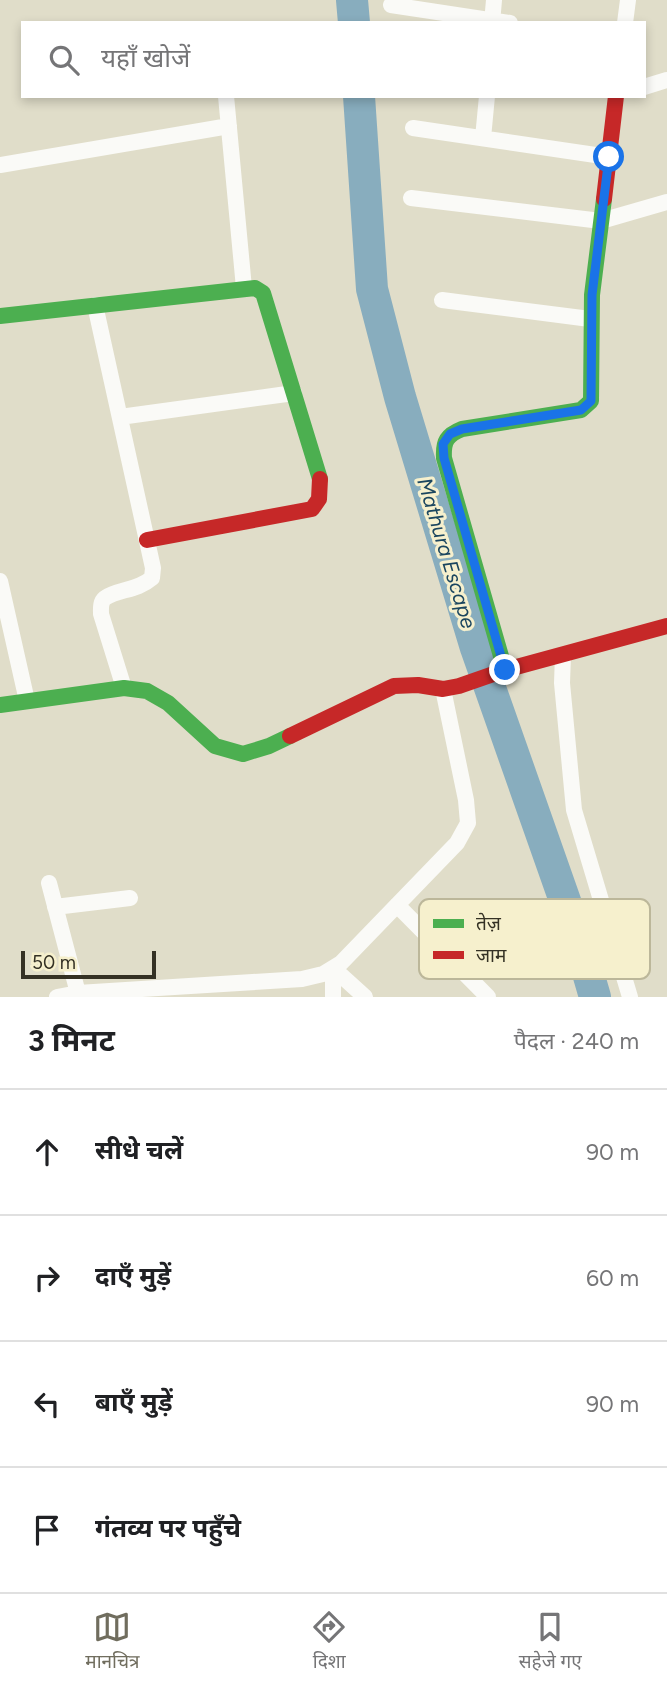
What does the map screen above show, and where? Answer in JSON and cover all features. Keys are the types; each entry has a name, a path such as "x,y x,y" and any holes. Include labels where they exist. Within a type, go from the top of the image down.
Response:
{"street":[{"path":"391,5 492,21 494,0"},
{"path":"625,21 628,0"},
{"path":"646,86 667,80"},
{"path":"226,98 244,288"},
{"path":"483,138 487,98"},
{"path":"500,671 444,458 443,444 450,434 462,429 581,410 591,401 590,319 616,98"},
{"path":"0,165 229,126"},
{"path":"413,128 609,157"},
{"path":"411,198 601,221 667,202"},
{"path":"0,316 244,288 255,288 263,293 321,484 318,499 312,509 147,540"},
{"path":"442,300 590,319"},
{"path":"95,305 153,568 152,578 144,585 105,598 101,605 101,614 124,688"},
{"path":"120,417 294,393"},
{"path":"0,581 27,701"},
{"path":"0,705 124,688 146,691 168,703 215,746 243,754 269,746 374,694 394,687 451,687 667,626"},
{"path":"563,655 562,683 574,810 601,899"},
{"path":"57,997 269,989 323,974 341,962 457,843 468,822 451,687"},
{"path":"48,883 78,995"},
{"path":"55,907 130,898"},
{"path":"397,905 419,927"},
{"path":"333,968 333,997"},
{"path":"333,968 365,997"},
{"path":"470,979 488,997"},
{"path":"625,979 630,997"}],"waterway":[{"name":"Mathura Escape","path":"352,0 354,21"},
{"name":"Mathura Escape","path":"359,98 372,289 400,397 476,648 564,899"},
{"name":"Mathura Escape","path":"590,979 595,997"}],"traffic: fast":[{"path":"505,670 444,458 444,447 449,436 462,429 581,410 591,401 592,295 604,199"},
{"path":"0,316 255,288 263,293 320,479"},
{"path":"0,705 124,688 147,691 168,703 215,746 243,754 290,736"}],"traffic: jam":[{"path":"604,199 616,98"},
{"path":"147,540 312,509 319,499 320,479"},
{"path":"290,736 394,686 418,685 443,689 459,686 505,670 667,626"}],"route":[{"path":"505,670 444,458 443,444 450,434 462,429 581,410 591,401 593,386 590,319 609,157"}]}
